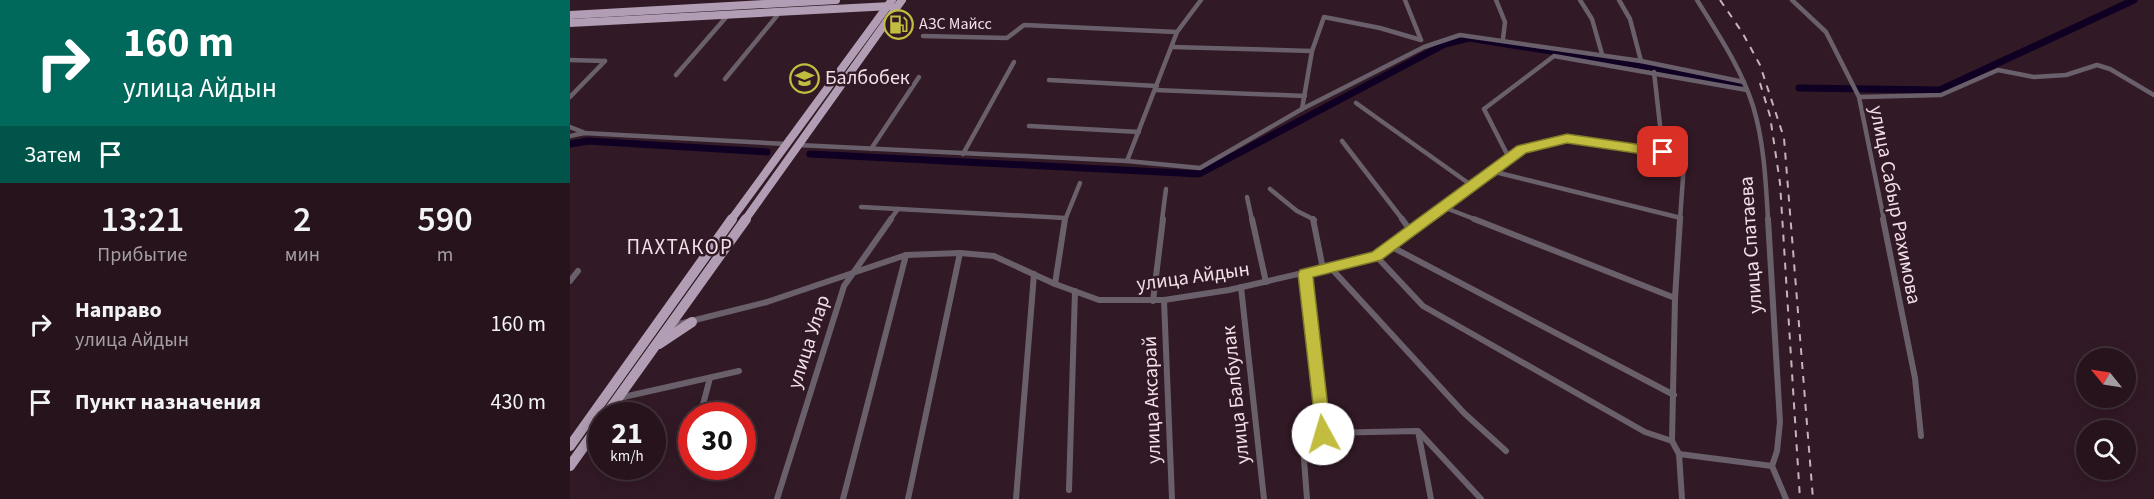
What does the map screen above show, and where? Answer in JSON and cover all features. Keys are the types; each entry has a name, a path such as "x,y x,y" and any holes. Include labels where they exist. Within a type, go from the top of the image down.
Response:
{"main road":[{"path":"570,15 748,2 836,0"},
{"path":"574,23 851,8 895,3"},
{"path":"571,444 876,22 895,3"},
{"path":"615,402 798,145 895,3"},
{"path":"851,8 868,13 876,22"},
{"path":"574,23 585,14"},
{"path":"652,349 692,322"},
{"path":"570,466 588,441"}],"street":[{"path":"1127,161 1177,32 1201,0"},
{"path":"1405,0 1424,47"},
{"path":"1496,0 1505,22 1503,39"},
{"path":"1580,0 1592,19 1602,54"},
{"path":"1619,0 1630,19 1641,61"},
{"name":"улица Спатаева","path":"1697,0 1721,36 1744,82 1758,128 1767,205 1780,422 1778,450 1772,466"},
{"name":"улица Сабыр Рахимова","path":"1792,0 1826,32 1857,95 1915,378 1921,436"},
{"path":"725,80 780,12"},
{"path":"676,75 729,14"},
{"path":"1302,109 1312,51 1324,16 1380,28 1421,40"},
{"path":"923,36 1006,38 1024,25 1177,32"},
{"path":"798,145 1127,161 1200,168 1302,109 1424,47 1460,35 1602,54 1744,82"},
{"path":"1172,47 1312,51"},
{"path":"1509,158 1484,109 1554,56 1747,90"},
{"path":"570,60 605,61 570,97"},
{"path":"963,154 1014,62"},
{"path":"1857,95 1941,95 1998,70 2034,77 2066,75 2097,65 2110,69 2154,95"},
{"path":"1654,72 1663,152"},
{"path":"871,149 919,77"},
{"path":"1049,80 1305,96"},
{"path":"1356,103 1471,185"},
{"path":"1029,126 1139,132"},
{"path":"570,127 584,133"},
{"path":"570,136 584,133 788,144"},
{"name":"улица Айдын","path":"654,328 692,322 767,302 851,271 906,255 960,253 994,256 1055,284 1099,300 1164,300 1305,274 1376,256 1522,149 1567,138 1663,152 1679,157 1684,163 1681,218"},
{"path":"1342,141 1411,231"},
{"path":"1491,171 1681,218 1675,298 1672,441 1679,454 1682,499"},
{"path":"1055,284 1065,218 1080,183"},
{"path":"1153,301 1166,189"},
{"path":"1270,189 1297,211 1316,220 1327,268 1464,413 1506,451"},
{"path":"1246,197 1266,282"},
{"path":"861,207 1065,218"},
{"path":"1443,207 1675,298"},
{"name":"улица Улар","path":"777,499 851,271 863,260 898,209"},
{"path":"1390,246 1674,395"},
{"path":"908,499 960,253"},
{"path":"843,499 906,255"},
{"path":"1376,256 1423,306 1645,432 1672,441"},
{"path":"570,281 578,271"},
{"path":"1016,499 1034,274"},
{"path":"1305,274 1323,434"},
{"name":"улица Балбулак","path":"1241,287 1264,499"},
{"path":"1069,490 1075,291"},
{"name":"улица Аксарай","path":"1164,300 1172,499"},
{"path":"618,398 739,371"},
{"path":"704,402 710,378"},
{"path":"1418,431 1431,499"},
{"path":"1307,499 1303,446 1323,434 1418,431 1481,499"},
{"path":"1679,454 1772,466 1786,499"}],"waterway":[{"path":"1799,88 1940,90 2134,0"},
{"path":"810,154 1199,174 1445,44 1469,38 1657,68 1738,86"},
{"path":"570,144 588,141 767,152"}],"railway":[{"path":"1720,0 1742,32 1760,65 1784,138 1813,499"},
{"path":"1760,83 1770,116 1780,183 1800,499"}],"place":[{"name":"АЗС Майсс","path":"898,24"},
{"name":"Балбобек","path":"804,78"}],"district":[{"name":"ПАХТАКОР","path":"680,247"}],"route":[{"path":"1323,434 1305,274 1376,256 1522,149 1567,138 1663,152"}]}
